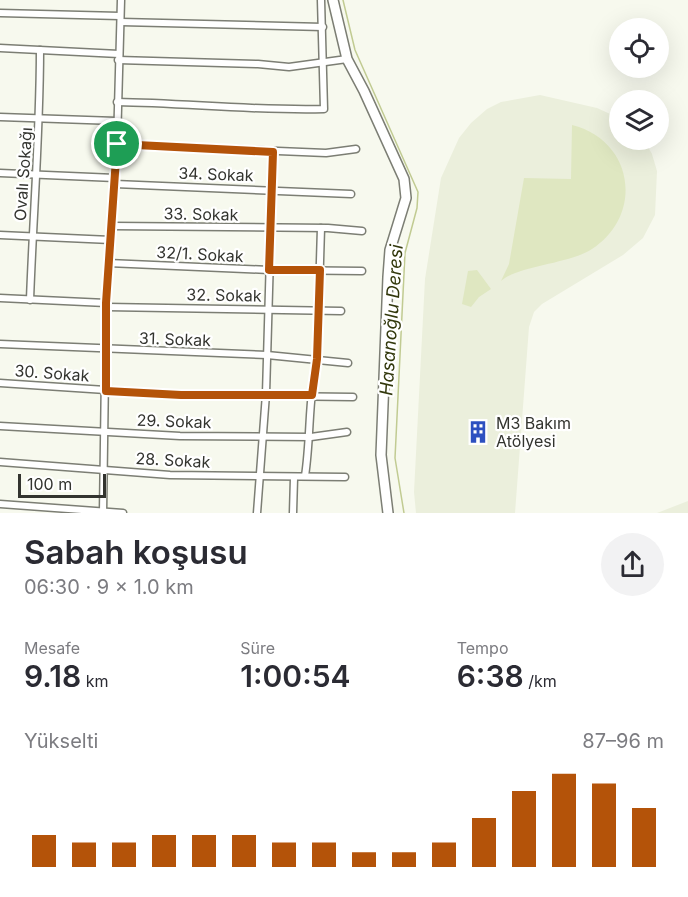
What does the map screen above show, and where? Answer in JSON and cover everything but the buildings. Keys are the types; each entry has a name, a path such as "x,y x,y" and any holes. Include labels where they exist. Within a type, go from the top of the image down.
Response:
{"street":[{"path":"103,512 102,468 108,263 117,144 121,0"},
{"path":"117,102 284,110 324,109 321,0"},
{"path":"333,0 346,59 386,136 406,190 390,250 388,277 381,455 388,513"},
{"path":"0,13 322,27"},
{"path":"0,48 119,57 258,63 290,67 346,59"},
{"name":"Ovalı Sokağı","path":"30,300 34,174 40,119 40,50"},
{"path":"0,117 116,121"},
{"path":"117,144 273,152 326,153 356,149"},
{"path":"257,513 266,394 273,152"},
{"name":"34. Sokak","path":"0,173 351,194"},
{"name":"33. Sokak","path":"112,226 321,228 362,231"},
{"path":"305,476 311,437 312,395 317,359 321,228"},
{"path":"0,235 111,240"},
{"name":"32/1. Sokak","path":"108,263 269,270 362,270"},
{"name":"32. Sokak","path":"0,298 107,305 340,311"},
{"name":"31. Sokak","path":"0,344 267,355 348,363"},
{"name":"30. Sokak","path":"0,383 181,395 266,394 353,397"},
{"name":"29. Sokak","path":"0,426 180,436 311,437 347,432"},
{"name":"28. Sokak","path":"0,462 170,475 345,477"},
{"path":"293,513 294,478"},
{"path":"0,504 123,513"}],"shaded area":[{"path":"540,95 597,108 609,113 609,150 650,150 652,154 657,171 655,215 643,238 623,255 542,304 534,312 529,327 515,513 416,513 414,492 425,279 441,178 459,138 487,109 501,102"},
{"path":"688,501 688,513 657,513"}],"green space":[{"path":"572,125 593,133 608,146 619,162 625,180 625,198 620,217 609,234 592,249 582,254 519,272 501,281 509,264 524,178 571,179"},
{"path":"477,270 491,289 479,297 471,307 462,304 468,271"}],"waterway":[{"name":"Hasanoğlu Deresi","path":"343,0 355,50 418,192 417,208 405,253 395,458 404,513"}],"place":[{"name":"M3 Bakım Atölyesi","path":"478,432"}],"route":[{"path":"117,144 273,152 269,270 320,270 317,359 312,380 312,395 181,395 106,391 106,303 117,144"}]}
